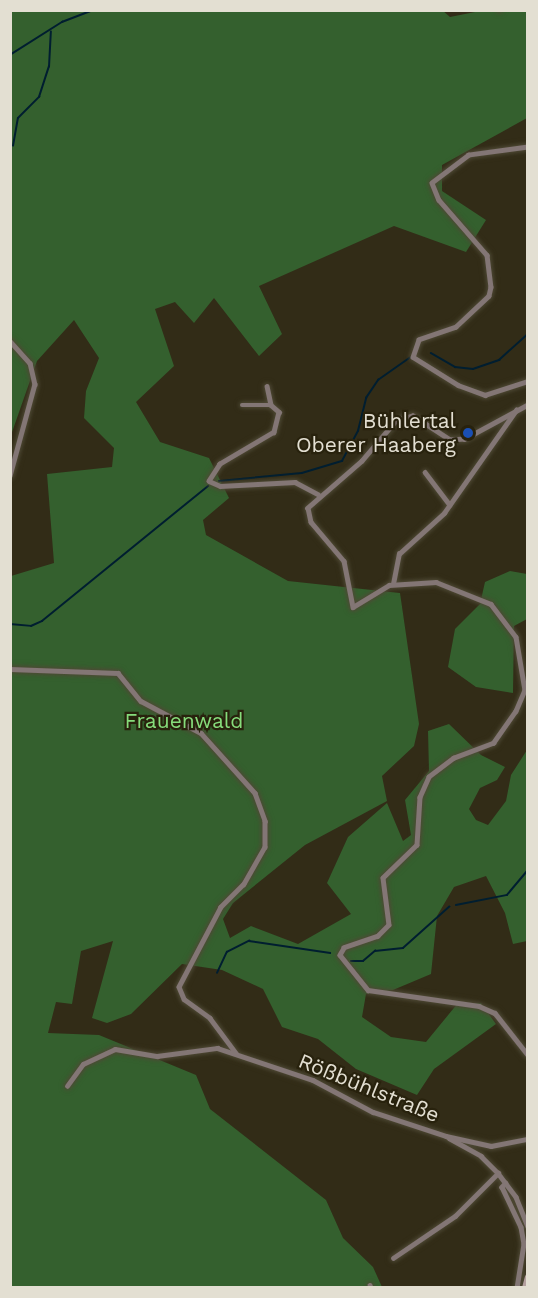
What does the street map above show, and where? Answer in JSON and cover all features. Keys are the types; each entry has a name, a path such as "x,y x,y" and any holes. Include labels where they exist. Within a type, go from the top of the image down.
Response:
{"main road":[{"path":"525,1287 528,1277"}],"street":[{"path":"528,147 470,155 432,183 439,200 487,255 491,287 489,296 456,327 419,340 413,357 458,385 485,395 528,381"},
{"path":"10,341 30,363 35,384 10,476"},
{"path":"267,386 271,405 279,412 274,432 220,464 210,481 220,486 295,482 318,494"},
{"path":"242,405 271,405"},
{"path":"528,405 465,439 450,440 413,416 396,421 362,461 310,501 308,517 345,561 353,607 393,584 421,581 449,585 500,611 518,644 526,691 494,743 454,758 429,777 420,797 417,845 383,878 389,925 378,936 344,948 340,955 368,990 479,1006 495,1013 528,1055"},
{"path":"393,584 399,554 426,534 450,504 516,410"},
{"path":"425,472 450,504"},
{"path":"10,669 118,673 141,701 201,733 255,793 265,821 265,847 244,884 221,907 179,987 184,999 210,1018 236,1053"},
{"name":"Rößbühlstraße","path":"67,1086 83,1064 115,1048 157,1056 217,1048 313,1080 373,1112 446,1136 491,1146 528,1139"},
{"path":"446,1136 481,1156 498,1173 506,1183 528,1227"},
{"path":"393,1258 455,1216 498,1173"},
{"path":"506,1183 502,1186 521,1227 524,1244 517,1287"}],"green space":[{"name":"Frauenwald","path":"442,10 450,17 480,11 527,11 527,118 442,165 442,191 486,220 466,252 394,226 259,286 282,334 259,356 214,298 194,323 175,302 155,309 174,366 136,402 160,442 209,458 229,498 203,520 206,535 288,581 400,593 419,724 414,746 382,776 387,801 305,845 233,903 223,919 230,938 251,926 298,944 351,914 327,883 348,837 387,803 403,841 411,835 405,800 429,771 428,731 449,724 481,755 505,767 497,780 480,788 469,809 476,820 488,825 506,801 511,775 527,750 527,941 513,944 505,913 486,876 454,887 437,916 431,974 393,990 366,994 362,1017 391,1037 426,1042 458,1003 481,1003 496,1024 434,1069 417,1095 356,1069 318,1039 282,1027 263,989 222,970 182,964 131,1014 107,1023 92,1018 113,941 81,951 72,1004 56,1002 48,1033 99,1035 196,1075 210,1109 326,1200 343,1238 373,1267 382,1287 11,1287 11,576 54,563 47,474 112,467 114,448 84,418 86,391 99,358 74,320 37,361 11,435 11,11"},
{"path":"510,571 527,574 527,619 514,626 513,693 476,687 448,667 455,629 480,604 485,582"}],"waterway":[{"path":"10,55 62,22 93,10"},
{"path":"13,146 18,118 39,97 49,67 51,32"},
{"path":"431,353 455,367 473,369 499,360 528,334"},
{"path":"219,481 302,473 342,461 358,431 366,398 378,380 410,358"},
{"path":"10,624 31,626 42,621 208,486"},
{"path":"456,905 507,895 528,870"},
{"path":"351,961 363,961 375,951 403,948 449,907"},
{"path":"217,973 227,952 249,941 330,953"}],"place":[{"name":"Bühlertal Oberer Haaberg","path":"468,433"}]}
